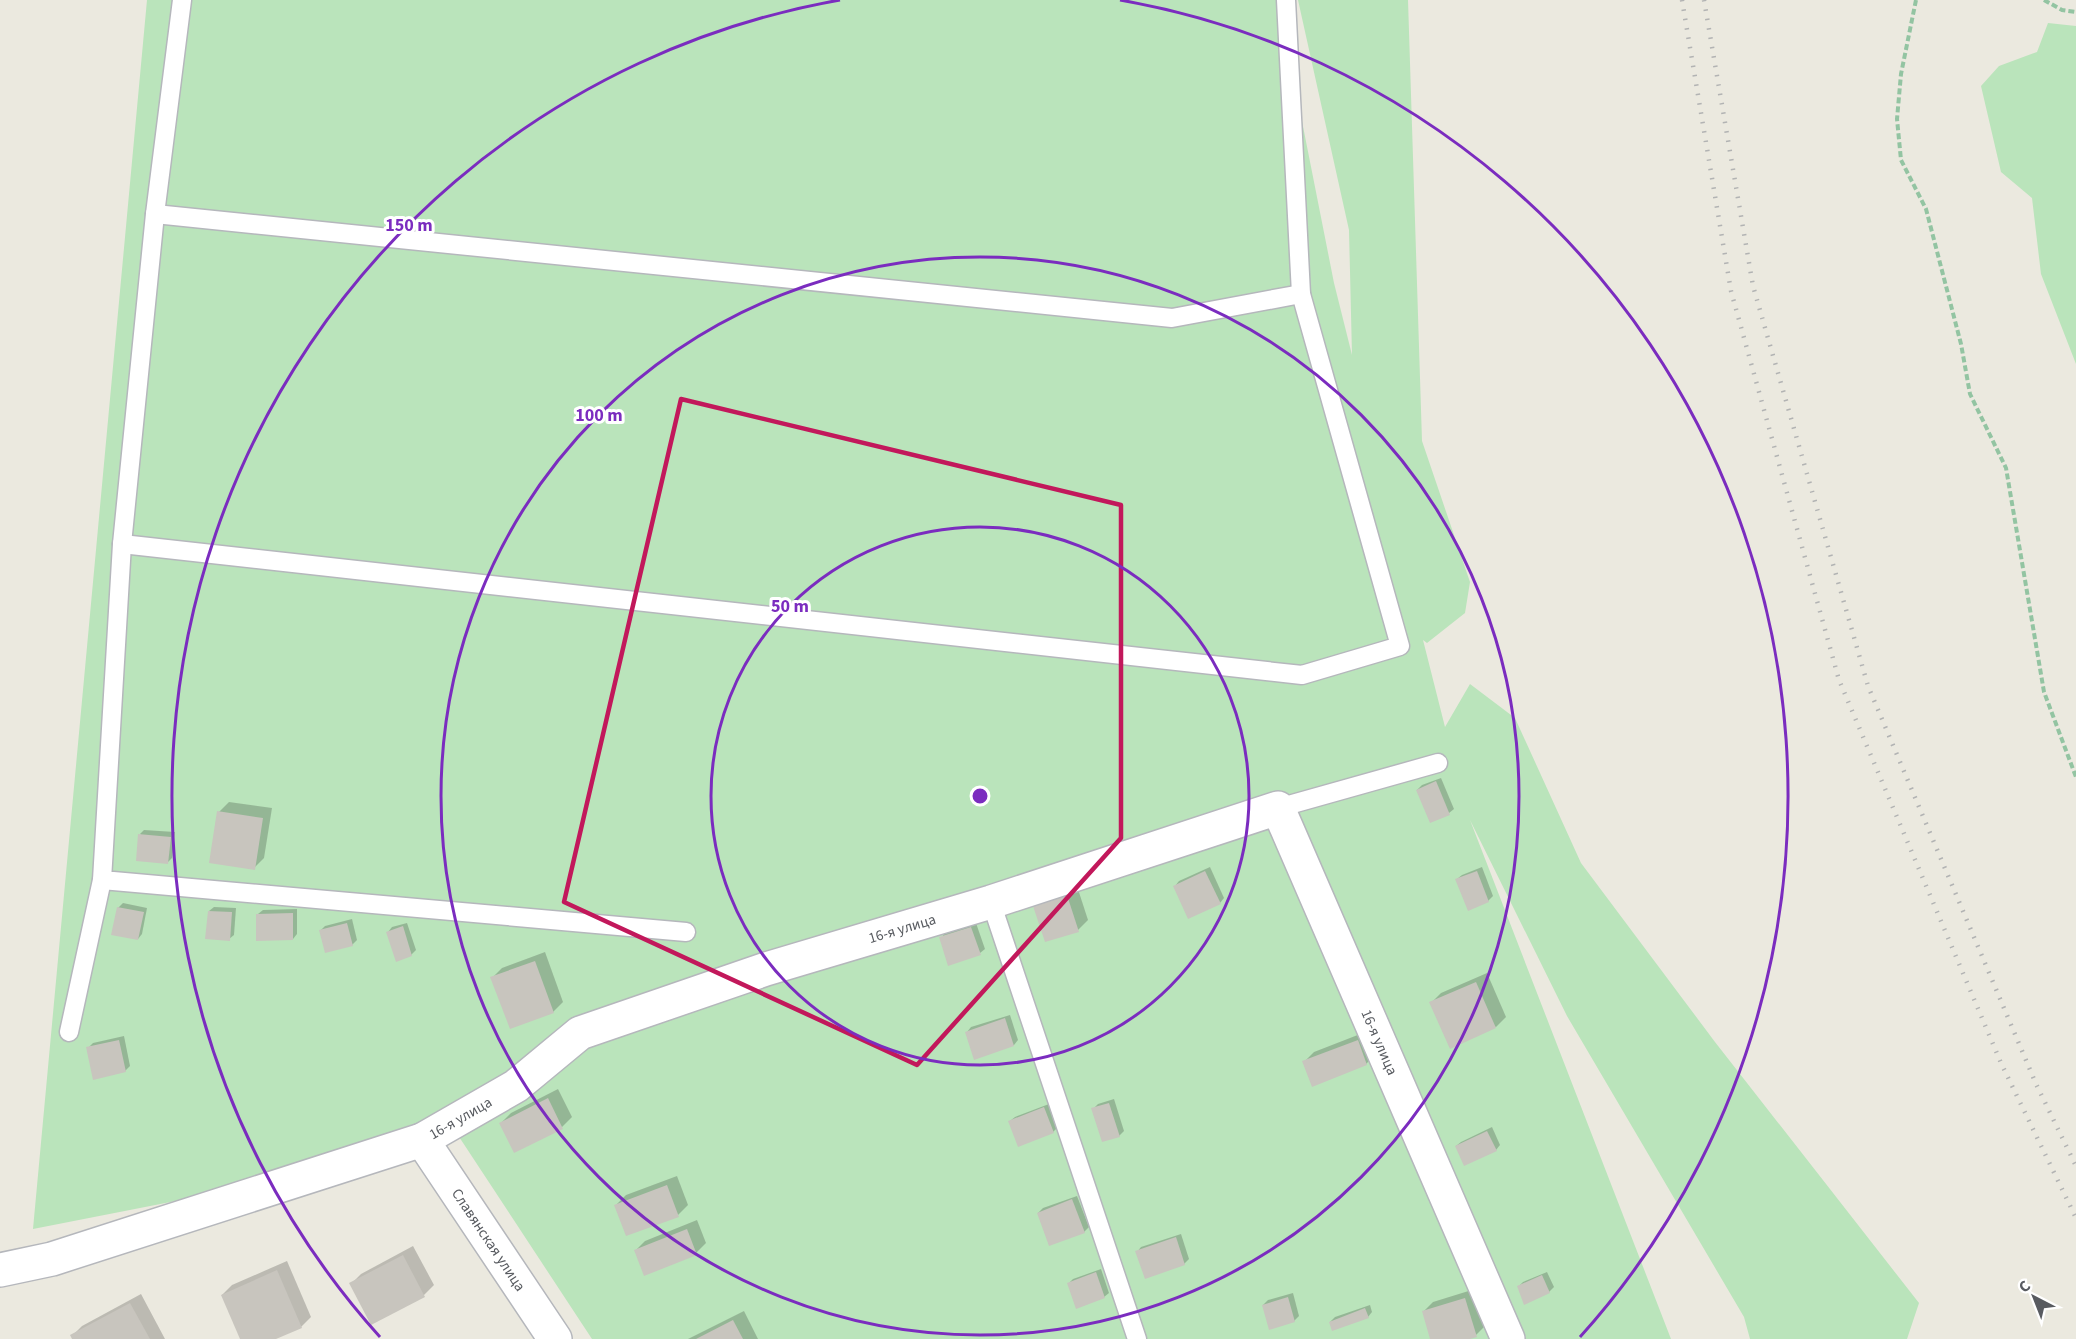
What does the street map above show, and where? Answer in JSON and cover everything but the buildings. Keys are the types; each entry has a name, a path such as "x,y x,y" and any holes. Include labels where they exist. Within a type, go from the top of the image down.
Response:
{"street":[{"name":"16-я улица","path":"0,1270 52,1259 422,1140 516,1086 580,1033 766,969 991,902 1278,808 1508,1339"},
{"name":"Славянская улица","path":"422,1140 555,1339"}],"lane":[{"path":"69,1032 102,880 122,544 155,214 182,0"},
{"path":"122,544 1302,675 1400,646 1301,294 1286,0"},
{"path":"155,214 1172,318 1301,294"},
{"path":"1278,808 1438,763"},
{"path":"102,880 686,932"},
{"path":"991,902 1137,1339"}],"path":[{"path":"1916,0 1901,74 1897,119 1901,160 1926,209 1961,344 1970,394 2006,468 2044,692 2076,777"},
{"path":"2044,0 2062,10 2076,12"}],"highlighted area":[{"path":"681,399 1121,505 1121,838 917,1065 564,902"}],"green space":[{"path":"147,0 1278,0 1334,283 1352,355 1349,230 1298,0 1408,0 1422,441 1470,582 1465,613 1427,643 1423,640 1445,727 1470,684 1515,718 1581,863 1715,1042 1919,1303 1907,1339 1750,1339 1744,1317 1567,1016 1470,820 1671,1339 592,1339 444,1114 196,1197 33,1229"},
{"path":"2048,23 2076,26 2076,364 2041,274 2032,198 2001,172 1981,86 1999,66 2037,52"}],"railway":[{"path":"1682,0 1731,291 1839,680 2001,1063 2076,1218"},
{"path":"1704,0 1753,286 1868,686 2036,1084 2076,1166"}]}
